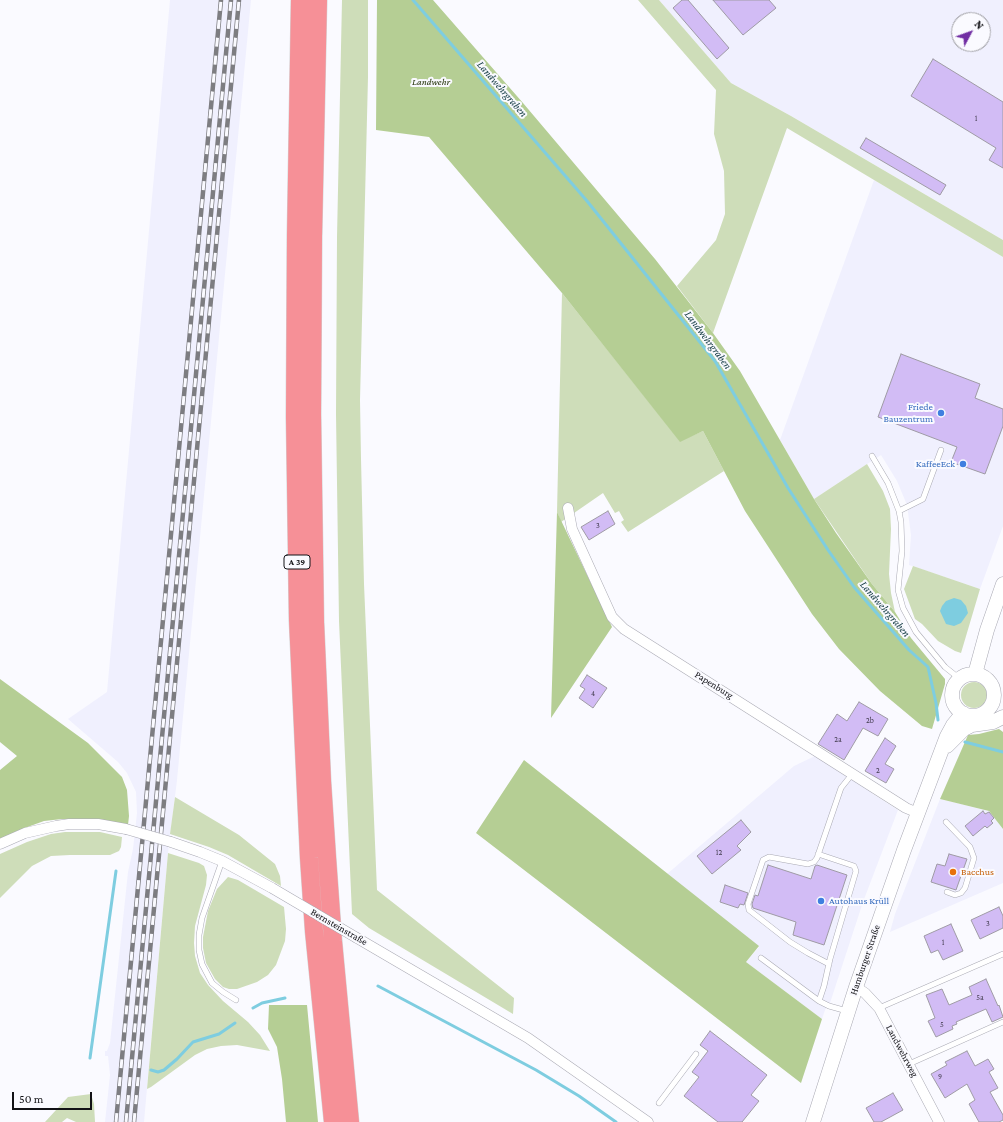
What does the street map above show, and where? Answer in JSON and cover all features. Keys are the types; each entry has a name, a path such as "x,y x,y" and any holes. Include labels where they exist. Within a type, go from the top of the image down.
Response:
{"highway":[{"name":"A 39","path":"300,0 296,229 295,409 298,620 309,866 333,1122"},
{"name":"A 39","path":"318,0 313,237 312,414 315,622 327,857 333,941 350,1122"}],"main road":[{"path":"976,674 987,630 1003,584"},
{"path":"969,674 976,674 988,679 999,697 992,703 989,709 983,713 970,715 963,713 956,706 953,700 954,686 958,680 969,674"},
{"name":"Hamburger Straße","path":"813,1122 880,916 947,736 953,725 963,713"},
{"path":"940,754 964,729 972,725 983,725 993,722 1003,717"}],"street":[{"name":"Papenburg","path":"568,508 572,529 612,617 624,629 906,808 918,813"},
{"name":"Bernsteinstraße","path":"0,844 26,833 56,826 98,824 126,829 171,842 222,861 272,888 528,1038 648,1122"},
{"name":"Landwehrweg","path":"856,987 865,993 879,1008 939,1122"}],"lane":[{"path":"899,511 923,499 940,450"},
{"path":"872,456 888,483 899,511 902,551 898,590 904,608 916,632 945,667 958,680"},
{"path":"829,964 790,942 749,910 748,904 763,860 769,857 808,864 814,862 841,788 853,773"},
{"path":"946,822 970,847 974,858 965,888 961,893 955,895 947,892"},
{"path":"818,854 854,866 856,872 819,1001"},
{"path":"222,861 202,918 199,935 199,950 206,973 212,983 236,1000"},
{"path":"879,1008 1003,954"},
{"path":"761,958 819,1001 848,1012"},
{"path":"908,1064 1003,1022"},
{"path":"659,1103 696,1054"}],"shaded area":[{"path":"170,0 251,0 177,780 168,853 144,1122 105,1122 110,1075 108,1056 105,1056 105,1051 107,1051 110,1043 128,872 133,849 137,813 136,792 127,773 118,762 68,719 107,692"},
{"path":"659,0 1003,0 1003,240 791,116 731,83"},
{"path":"874,180 1003,257 1003,526 980,589 909,565 911,535 907,505 897,481 881,455 814,499 780,440"},
{"path":"817,755 856,780 873,794 898,810 863,902 830,1003 825,1010 822,1019 746,962 759,947 667,874 794,766"},
{"path":"940,799 989,811 1003,829 1003,883 890,932 895,914"}],"green space":[{"path":"342,0 368,0 368,77 360,400 364,584 377,890 514,998 513,1014 369,928 352,914 339,621 336,414 337,237"},
{"name":"Landwehr","path":"377,0 433,0 523,103 655,259 713,333 740,371 814,499 836,533 872,584 895,612 911,638 945,679 945,684 932,729 922,726 880,691 839,649 812,614 745,511 703,431 680,442 562,293 429,137 376,130"},
{"path":"638,0 659,0 731,83 791,116 1003,240 1003,257 787,128 713,333 677,286 716,240 725,214 724,171 714,134 716,90"},
{"path":"562,293 680,441 703,431 724,471 628,532 621,522 624,520 619,511 615,513 603,493 561,522 557,512"},
{"path":"867,464 883,491 890,509 891,529 889,574 895,612 872,584 814,499"},
{"path":"557,512 612,627 551,718"},
{"path":"913,566 980,589 961,653 938,641 922,624 915,619 904,589"},
{"path":"0,679 88,743 122,777 127,790 129,816 128,825 98,819 62,819 44,821 0,839 0,770 17,756 0,742"},
{"path":"974,682 983,686 987,695 983,704 974,708 965,704 961,695 965,686"},
{"path":"999,729 1003,732 1003,829 989,811 940,799 968,735"},
{"path":"524,760 759,946 746,962 822,1019 801,1083 476,833"},
{"path":"175,797 239,835 275,864 280,876 281,886 228,855 170,834"},
{"path":"65,832 100,832 122,837 121,847 119,851 110,855 51,856 32,866 0,898 0,854 27,842 51,834"},
{"path":"168,853 199,863 204,866 207,875 206,885 195,926 195,956 200,973 208,985 223,1001 248,1022 260,1035 270,1051 237,1045 207,1049 195,1055 147,1089"},
{"path":"228,877 238,880 284,907 286,929 285,941 276,965 268,975 257,982 237,989 223,987 215,979 206,963 203,948 203,937 208,911 217,889"},
{"path":"269,1005 307,1005 318,1122 286,1122 277,1047 268,1029"},
{"path":"91,1094 94,1104 95,1122 76,1122 67,1118 62,1122 45,1122 68,1097"}],"water":[{"path":"954,598 961,600 966,606 968,613 961,623 954,626 946,624 940,611 946,601"}],"building":[{"path":"682,0 688,0 729,48 717,59 673,8"},
{"path":"713,0 769,0 776,8 743,35"},
{"path":"933,59 1003,102 1003,168 989,160 996,148 911,96"},
{"path":"866,138 946,185 940,195 860,148"},
{"name":"Friede Bauzentrum","path":"901,354 980,384 975,398 1003,409 1003,426 985,474 951,462 957,447 878,417"},
{"path":"608,511 615,524 589,540 581,527"},
{"path":"587,675 607,688 593,708 579,698 585,689 580,686"},
{"path":"859,702 888,719 878,736 863,728 844,760 818,744 837,714 847,721"},
{"path":"885,738 896,746 885,764 894,769 886,783 865,771"},
{"path":"983,811 985,814 989,812 994,818 991,821 993,823 987,828 985,826 973,836 965,826"},
{"path":"741,820 751,832 737,846 741,850 712,874 697,856"},
{"name":"Bacchus","path":"949,854 967,859 956,890 931,882 937,864 945,866"},
{"path":"768,865 811,879 815,866 817,865 847,875 824,945 793,935 796,922 753,908 752,904 755,895 758,896"},
{"path":"725,885 748,893 744,905 740,904 738,908 720,902"},
{"path":"999,907 1003,916 1003,928 980,939 971,920"},
{"path":"951,924 963,951 943,960 938,950 931,953 924,936"},
{"path":"986,979 998,1006 999,1005 1003,1017 992,1022 986,1009 956,1022 957,1024 952,1026 953,1029 936,1037 928,1021 935,1018 926,995 942,989 949,1005 972,995 969,987"},
{"path":"710,1031 767,1075 751,1095 759,1101 742,1122 718,1122 684,1096 699,1077 692,1072 708,1051 700,1045"},
{"path":"967,1051 975,1066 988,1059 994,1069 989,1072 998,1088 990,1092 1003,1115 1003,1120 999,1122 979,1122 969,1104 975,1100 967,1084 945,1098 931,1074 947,1065 945,1062"},
{"path":"893,1093 903,1110 881,1122 874,1122 866,1108"}],"waterway":[{"name":"Landwehrgraben","path":"413,0 587,201 715,361 788,488 828,550 854,587 909,650 928,667 938,720"},
{"name":"Landwehrgraben","path":"965,742 1003,752"},
{"path":"90,1058 116,871"},
{"path":"378,986 536,1070 579,1096 616,1122"},
{"path":"253,1008 262,1003 285,998"},
{"path":"151,1070 158,1072 164,1070 193,1042 219,1034 235,1023"}],"railway":[{"path":"116,1122 221,0"},
{"path":"126,1122 231,0"},
{"path":"134,1122 239,0"}],"place":[{"name":"Friede Bauzentrum","path":"941,413"},
{"name":"KaffeeEck","path":"963,464"},
{"name":"Bacchus","path":"953,872"},
{"name":"Autohaus Krüll","path":"821,901"}]}
